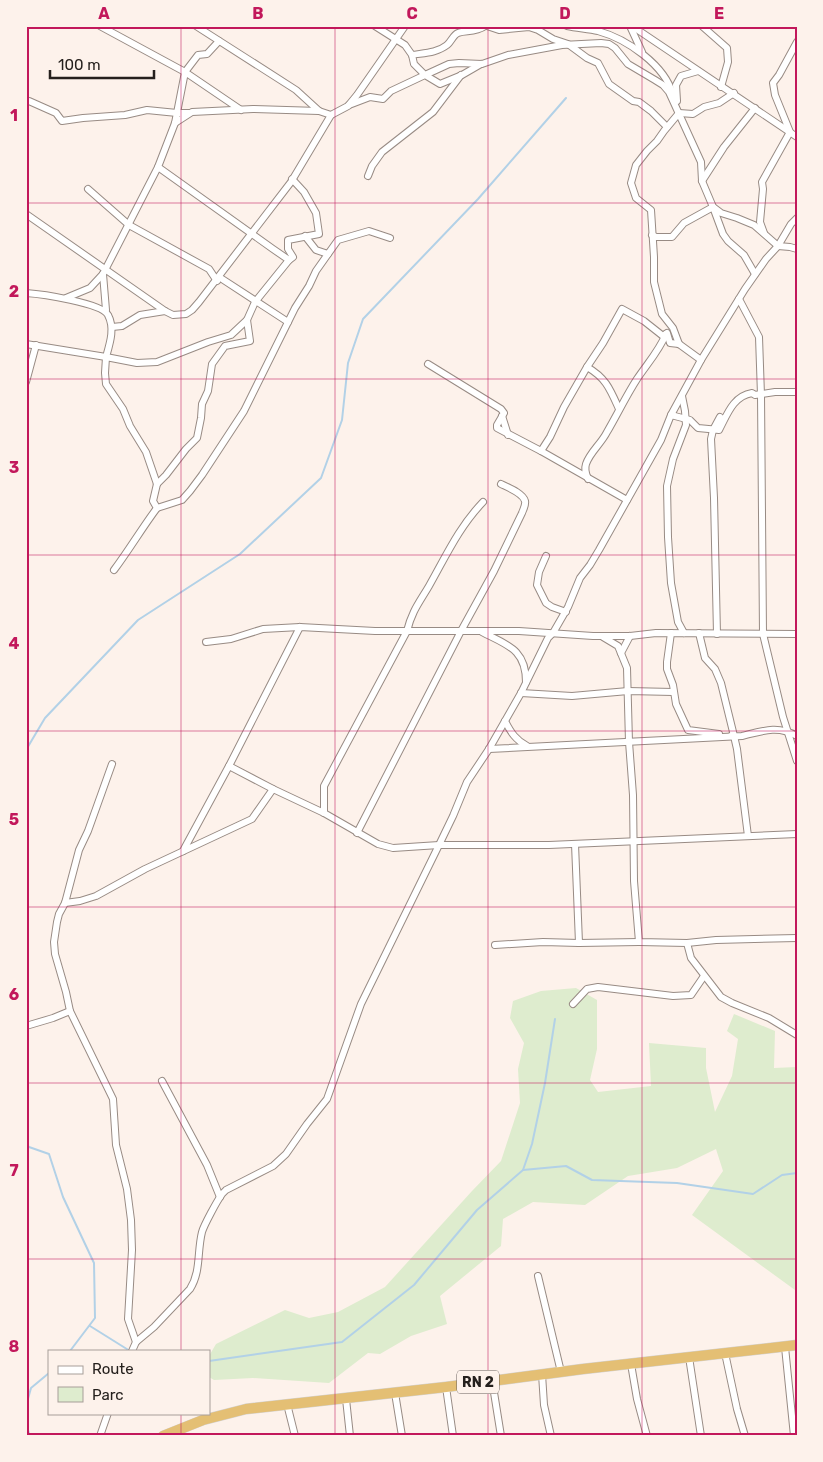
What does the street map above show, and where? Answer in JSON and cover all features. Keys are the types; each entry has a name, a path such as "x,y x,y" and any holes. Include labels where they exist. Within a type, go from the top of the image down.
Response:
{"highway":[{"name":"RN 2","path":"163,1436 194,1423 246,1409 346,1399 542,1374 797,1345"}],"street":[{"path":"100,26 186,72 241,110"},
{"path":"196,26 296,90 318,111"},
{"path":"375,26 405,45 412,55 414,64 425,75 440,84 482,64 508,56 568,44 609,44 615,48 628,64 663,85 669,92 701,162 702,182 723,234 744,255 756,274"},
{"path":"348,106 377,68 405,26"},
{"path":"412,55 437,50 446,45 459,32 476,30 486,26 499,30 529,27 568,44 587,58 598,63 609,84 633,101 639,102 667,127"},
{"path":"567,26 599,29 636,48 650,59 663,74 672,89 678,109"},
{"path":"631,26 643,54"},
{"path":"631,26 721,87 734,93 797,137"},
{"path":"702,26 728,48 728,62 721,87"},
{"path":"599,29 601,43"},
{"path":"64,299 90,288 104,272 158,167 175,123 186,72 198,55 207,54 219,41"},
{"path":"790,132 775,95 773,83 797,42"},
{"path":"26,214 104,272 165,311 172,315 186,314 192,310 218,279 252,234 292,179 331,115 370,97 382,99 392,91 449,64 459,62 482,64"},
{"path":"679,344 673,328 662,314 654,282 651,210 636,198 631,183 636,165 657,141 678,109 676,85 681,76 698,71"},
{"path":"368,176 372,166 382,152 433,112 462,75"},
{"path":"678,109 693,114 704,107 719,103 734,93"},
{"path":"26,102 29,101 56,113 62,121 126,115 147,110 189,113 284,109 318,111 331,115"},
{"path":"702,182 724,147 755,108"},
{"path":"175,123 189,113"},
{"path":"764,234 760,222 762,182 790,132"},
{"path":"158,167 289,260"},
{"path":"26,344 137,363 158,362 231,335 247,320 255,302 292,257 288,249 288,240 319,234 316,213 304,192 292,179"},
{"path":"88,188 129,225 210,269 218,279 288,322"},
{"path":"652,235 656,237 672,237 684,223 713,207"},
{"path":"713,207 721,213 754,225 778,246 797,249"},
{"path":"132,1350 136,1342 154,1327 194,1283 198,1269 202,1230 220,1197 226,1190 267,1170 286,1154 327,1099 361,1004 453,816 467,782 489,749 521,693 548,638 566,612 580,578 599,550 661,440 671,415 702,360 739,298 797,218"},
{"path":"114,570 157,508 182,500 202,475 244,411 288,322 316,271 338,240 369,230 390,238"},
{"path":"305,236 316,250 328,254"},
{"path":"104,272 106,310 112,327 106,357 106,384 123,409 130,426 146,452 156,484 153,501 157,508"},
{"path":"26,293 78,301 106,310"},
{"path":"739,298 759,337 763,634 783,718 797,761"},
{"path":"541,451 586,367 603,343 622,309 644,321 663,336 667,332"},
{"path":"112,327 122,326 140,315 165,311"},
{"path":"156,484 197,438 202,404 208,391 212,364 225,346 250,341 247,320"},
{"path":"667,332 670,343 679,344 702,360"},
{"path":"588,479 585,466 596,446 606,435 619,409 667,332"},
{"path":"26,382 36,345"},
{"path":"428,364 503,411 497,428 627,500"},
{"path":"586,367 599,374 605,381 619,409"},
{"path":"671,415 690,420 698,428 720,430 731,406 748,394 761,395 775,392 797,392"},
{"path":"682,396 686,425 673,459 667,486 671,583 678,622 684,634"},
{"path":"717,634 711,439 713,430 720,417"},
{"path":"357,833 494,571 525,505 523,498 501,484"},
{"path":"324,813 324,786 407,631 416,605 463,524 483,502"},
{"path":"546,556 539,572 537,585 546,603 566,612"},
{"path":"206,642 231,639 263,629 300,627 375,631 519,631 601,636 671,633 797,634"},
{"path":"183,851 300,627"},
{"path":"481,632 512,647 524,664 526,684"},
{"path":"671,633 667,669 673,685 676,704 688,730 734,736"},
{"path":"699,634 705,658 714,669 721,683 734,736 748,836"},
{"path":"601,636 618,646 627,668 634,881 639,942"},
{"path":"621,653 630,636"},
{"path":"521,693 572,696 628,692 673,692"},
{"path":"505,721 510,732 518,741 528,747"},
{"path":"489,749 742,736 776,730 787,730 797,736"},
{"path":"112,764 88,831 79,850 65,904 59,914 54,954 70,1011 114,1099 116,1145 126,1189 132,1242 128,1318 136,1342"},
{"path":"229,766 324,813 378,844 393,848 438,844 575,844 797,834"},
{"path":"65,904 96,896 145,869 252,819 273,789"},
{"path":"575,844 579,943"},
{"path":"495,945 543,942 687,943 797,938"},
{"path":"687,943 691,958 721,997 769,1018 797,1035"},
{"path":"573,1004 587,989 598,988 673,996 691,994 704,976"},
{"path":"26,1026 70,1011"},
{"path":"162,1081 207,1165 220,1197"},
{"path":"538,1276 560,1372"},
{"path":"785,1347 794,1436"},
{"path":"725,1353 745,1436"},
{"path":"689,1357 701,1436"},
{"path":"631,1364 637,1399 647,1436"},
{"path":"542,1374 544,1405 551,1436"},
{"path":"492,1380 501,1436"},
{"path":"446,1387 453,1436"},
{"path":"395,1393 402,1436"},
{"path":"346,1399 350,1436"},
{"path":"287,1404 295,1436"},
{"path":"100,1436 108,1414"}],"green space":[{"path":"576,988 597,1000 597,1049 590,1080 598,1092 651,1086 649,1043 706,1048 706,1068 715,1112 732,1076 738,1039 727,1031 734,1014 775,1031 774,1068 797,1067 797,1290 692,1215 723,1171 716,1149 677,1168 628,1176 585,1205 533,1202 503,1219 501,1246 440,1296 447,1324 411,1336 380,1354 368,1353 329,1383 253,1378 214,1380 210,1378 210,1354 216,1344 285,1310 309,1318 338,1312 385,1287 501,1161 520,1103 518,1069 524,1043 510,1018 513,1001 541,991"}],"waterway":[{"path":"26,750 45,718 138,620 240,554 321,478 342,420 348,363 363,319 478,199 566,98"},
{"path":"210,1361 342,1342 414,1285 477,1210 523,1170 532,1144 545,1083 555,1019"},
{"path":"26,1144 29,1147 49,1154 63,1197 94,1263 95,1318 71,1350"},
{"path":"523,1170 566,1166 592,1180 677,1183 753,1194 782,1175 797,1173"},
{"path":"90,1326 128,1350"},
{"path":"26,1406 31,1388 48,1374"},
{"path":"26,1424 30,1436"}]}
